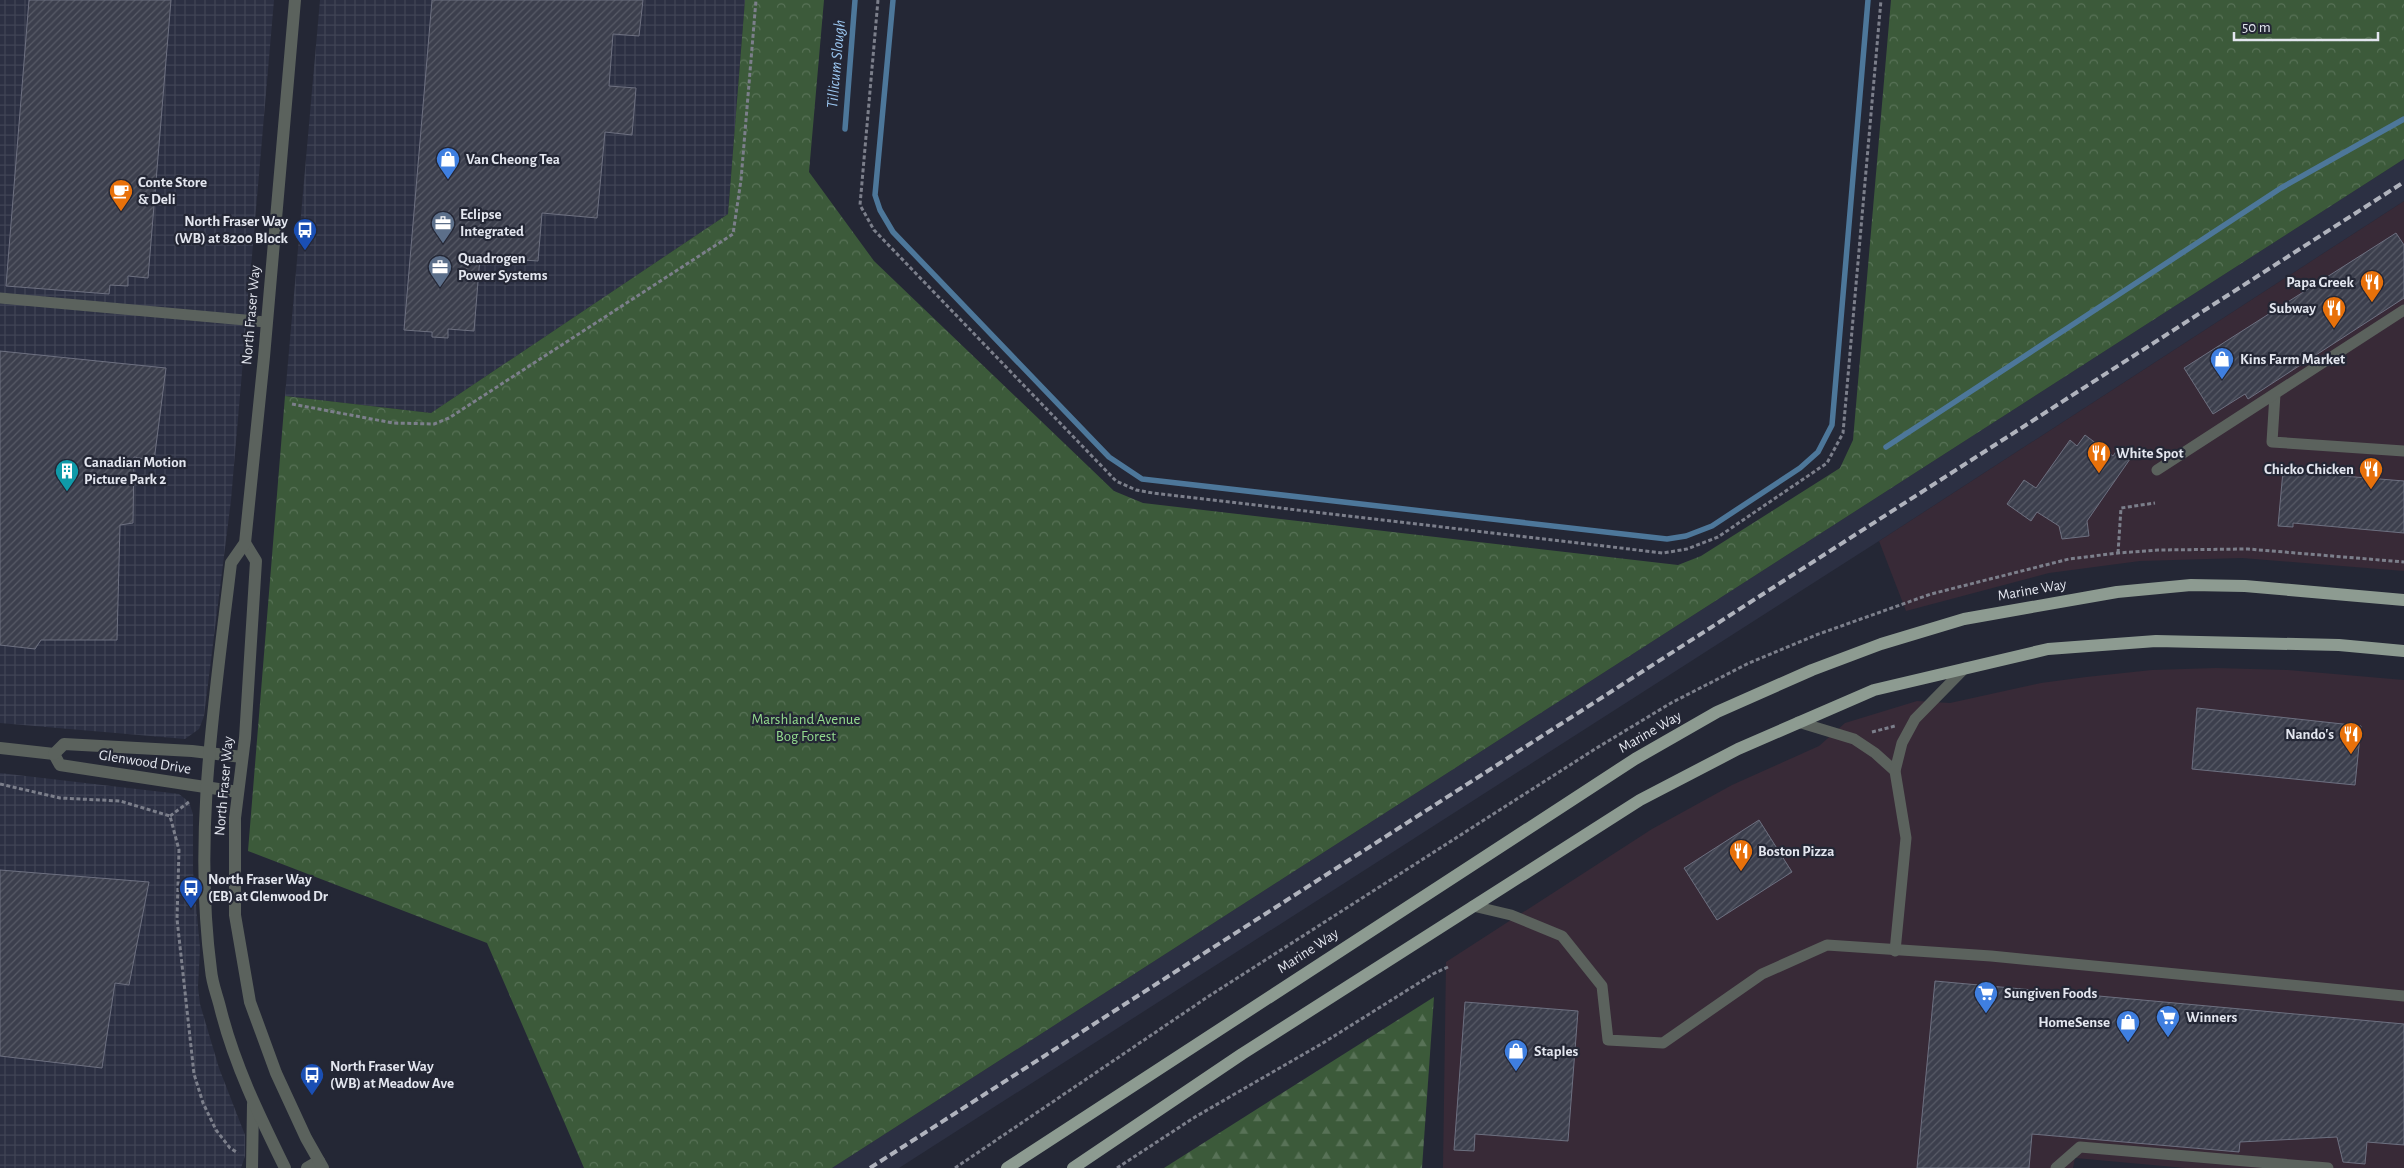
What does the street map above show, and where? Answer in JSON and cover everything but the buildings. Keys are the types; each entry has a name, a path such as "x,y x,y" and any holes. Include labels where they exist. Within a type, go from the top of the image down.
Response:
{"main road":[{"name":"Marine Way","path":"1007,1168 1634,759 1717,712 1812,670 1881,644 1964,619 2117,592 2191,585 2245,586 2404,600"},
{"path":"1073,1168 1242,1054 1640,800 1699,768 1798,722 1874,690 2048,649 2156,641 2339,645 2404,651"}],"street":[{"name":"North Fraser Way","path":"285,1168 253,1104 229,1043 211,972 205,880 206,788 209,753 231,563 245,543 295,0"},
{"name":"North Fraser Way","path":"245,543 256,561 242,757 235,818 235,915 250,1002 276,1073 306,1138 321,1164"},
{"name":"Glenwood Drive","path":"54,754 64,744 209,753 242,757"},
{"name":"Glenwood Drive","path":"0,748 54,754"},
{"name":"Glenwood Drive","path":"54,754 60,765 238,792"},
{"path":"252,1168 253,1104"},
{"path":"306,1168 321,1164"}],"lane":[{"path":"0,298 182,316 266,322"},
{"path":"2157,470 2404,310"},
{"path":"2275,394 2272,442 2404,452"},
{"path":"1895,951 1906,838 1894,770 1902,743 1915,719 1965,668"},
{"path":"1798,722 1854,739 1875,753 1894,770"},
{"path":"1473,906 1512,915 1562,936 1602,986 1608,1040 1663,1043 1762,974 1827,945 1992,956 2230,981 2404,996"},
{"path":"2056,1168 2080,1147 2328,1168"}],"path":[{"path":"292,404 374,420 434,424 449,418 733,234 741,180 756,0"},
{"path":"878,0 860,206 874,230 1116,481 1136,490 1154,493 1663,554 1687,549 1718,537 1827,463 1843,433 1881,0"},
{"path":"2118,553 2121,508 2155,503"},
{"path":"955,1168 1209,996 1595,749 1671,703 1749,663 1816,635 1931,594 2069,559 2158,550 2248,549 2404,562"},
{"path":"1867,734 1902,724"},
{"path":"0,784 60,798 120,801 170,816"},
{"path":"170,816 189,802"},
{"path":"170,816 179,850 177,919 194,1074 203,1103 222,1140 230,1148 245,1156"},
{"path":"1117,1168 1219,1102 1323,1043 1433,974 1448,967"}],"shaded area":[{"path":"0,0 274,0 231,500 204,716 199,729 185,739 0,723"},
{"path":"320,0 745,0 728,214 431,413 285,396"},
{"path":"2404,159 2404,201 1879,541 899,1168 832,1168"},
{"path":"2404,201 2404,571 2242,558 2140,561 2049,573 1906,611 1879,541"},
{"path":"2216,668 2288,670 2404,680 2404,1168 2185,1168 2075,1158 2073,1168 1443,1168 1446,962 1652,829 1732,785 1819,746 1845,723 1917,701 1950,703 2041,683 2086,677 2152,670"},
{"path":"0,773 179,794 189,802 193,814 193,871 200,948 198,987 200,1004 219,1068 245,1135 245,1156 241,1168 0,1168"}],"green space":[{"name":"Marshland Avenue Bog Forest","path":"745,0 824,0 809,172 874,261 1114,491 1143,503 1678,565 1701,556 1840,468 1853,440 1891,0 2404,0 2404,159 832,1168 584,1168 487,943 248,851 285,396 431,413 728,214"},
{"path":"1434,997 1422,1168 1164,1168"}],"waterway":[{"name":"Tillicum Slough","path":"845,129 855,0"},
{"path":"893,0 875,195 880,210 893,232 1109,457 1142,479 1667,539 1686,536 1712,526 1800,468 1818,452 1832,425 1868,0"},
{"path":"1886,447 2281,188 2404,119"}],"railway":[{"path":"870,1168 2404,182"}],"place":[{"name":"Van Cheong Tea","path":"448,180"},
{"name":"Conte Store & Deli","path":"121,212"},
{"name":"Eclipse Integrated","path":"443,244"},
{"name":"North Fraser Way (WB) at 8200 Block","path":"305,251"},
{"name":"Quadrogen Power Systems","path":"440,288"},
{"name":"Papa Greek","path":"2372,303"},
{"name":"Subway","path":"2334,329"},
{"name":"Kins Farm Market","path":"2222,380"},
{"name":"White Spot","path":"2099,474"},
{"name":"Chicko Chicken","path":"2371,490"},
{"name":"Canadian Motion Picture Park 2","path":"67,492"},
{"name":"Nando's","path":"2351,755"},
{"name":"Boston Pizza","path":"1741,872"},
{"name":"North Fraser Way (EB) at Glenwood Dr","path":"191,909"},
{"name":"Sungiven Foods","path":"1986,1014"},
{"name":"Winners","path":"2168,1038"},
{"name":"HomeSense","path":"2128,1043"},
{"name":"Staples","path":"1516,1072"},
{"name":"North Fraser Way (WB) at Meadow Ave","path":"312,1096"}]}
